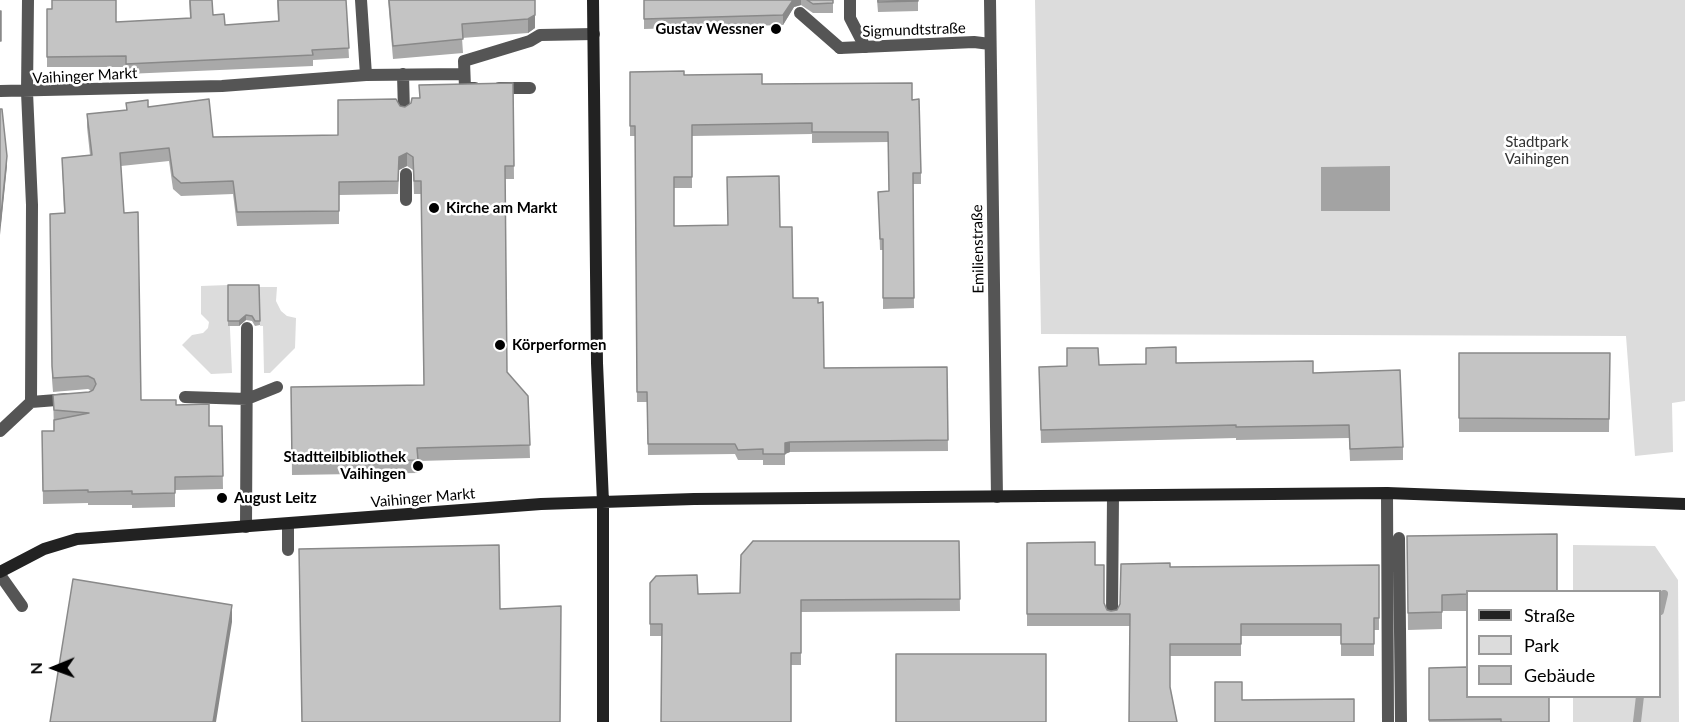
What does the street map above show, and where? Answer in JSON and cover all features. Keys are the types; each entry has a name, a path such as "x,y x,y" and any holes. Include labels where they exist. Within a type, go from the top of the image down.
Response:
{"main road":[{"path":"593,0 597,363 603,502 603,722"},
{"name":"Vaihinger Markt","path":"0,574 44,549 77,539 512,506 603,502 694,499 1387,493 1685,504"}],"street":[{"path":"0,91 27,92 28,0"},
{"path":"361,0 366,75"},
{"path":"850,0 850,18 866,46"},
{"name":"Emilienstraße","path":"990,0 997,497"},
{"name":"Sigmundtstraße","path":"800,13 840,48 974,42 990,44"},
{"path":"530,88 465,88 464,61 530,41 540,35 594,34"},
{"path":"403,74 404,112"},
{"name":"Vaihinger Markt","path":"31,402 32,205 27,92 222,86 366,75 463,74"},
{"path":"406,174 406,200"},
{"path":"246,526 247,328"},
{"path":"185,397 247,399 277,387"},
{"path":"0,431 31,402 77,398"},
{"path":"1387,493 1388,722"},
{"path":"1112,615 1113,496"},
{"path":"288,524 288,550"},
{"path":"1399,538 1401,722"},
{"path":"0,574 22,606"}],"green space":[{"name":"Stadtpark Vaihingen","path":"1035,0 1685,0 1685,401 1672,403 1673,452 1635,456 1626,336 1041,334"},
{"path":"228,285 232,373 211,374 182,345 192,335 203,333 208,328 209,322 201,314 201,286"},
{"path":"259,287 277,287 276,301 281,311 287,316 296,318 295,348 270,373 264,373"},
{"path":"1573,545 1655,546 1678,580 1679,722 1573,722 1573,698 1661,698 1661,590 1573,590"}],"shaded area":[{"path":"1390,166 1390,211 1321,211 1321,167"}],"building":[{"path":"52,0 116,0 116,22 191,18 190,0 212,0 213,15 224,14 225,25 279,21 278,0 346,0 349,48 312,50 313,55 126,64 126,56 47,57 47,9 52,9"},
{"path":"389,0 535,0 535,15 528,19 462,24 463,39 393,46"},
{"path":"644,0 793,0 783,15 644,19"},
{"path":"807,0 833,0 833,3 813,4"},
{"path":"878,0 918,0 918,1 878,2"},
{"path":"1,11 1,41 0,41"},
{"path":"684,71 684,75 762,74 762,84 912,83 912,100 919,99 921,173 913,173 914,298 883,298 883,239 880,239 878,192 889,191 888,132 812,132 812,123 692,125 692,177 674,177 674,226 728,225 727,177 779,176 780,227 792,227 793,298 818,298 818,303 823,302 824,368 947,367 948,440 790,442 785,443 785,454 763,454 763,449 738,450 735,444 648,444 647,392 637,392 635,126 630,126 630,72"},
{"path":"513,83 514,166 505,166 507,372 528,396 530,445 417,448 418,460 292,462 291,387 424,385 421,181 414,181 413,157 407,153 399,157 398,181 339,182 339,211 237,212 233,181 181,183 173,176 169,148 120,153 124,213 138,212 141,400 176,400 176,405 209,404 209,426 222,426 223,476 175,477 175,493 43,491 42,431 54,431 54,420 89,413 54,410 53,395 89,392 96,384 94,379 88,376 53,378 52,366 50,214 65,213 62,158 92,155 87,114 127,110 126,103 148,100 148,107 209,99 213,137 338,135 338,100 396,99 400,106 405,107 411,103 412,98 420,98 419,85"},
{"path":"0,109 2,109 7,156 0,225"},
{"path":"228,285 259,285 260,321 255,321 252,316 246,315 239,321 228,321"},
{"path":"1176,347 1176,363 1313,361 1313,373 1400,370 1403,447 1350,449 1349,425 1236,427 1236,425 1041,430 1039,367 1067,366 1067,348 1098,348 1099,365 1146,364 1146,348"},
{"path":"1459,353 1610,353 1609,419 1459,418"},
{"path":"1557,534 1557,590 1466,590 1466,594 1442,595 1442,612 1408,613 1407,536"},
{"path":"753,541 959,541 960,599 801,600 801,653 791,653 791,722 661,722 662,624 650,624 650,583 656,576 697,575 698,594 740,593 741,555"},
{"path":"1095,542 1095,565 1104,565 1104,603 1107,610 1111,611 1117,610 1120,604 1121,564 1170,563 1170,567 1379,565 1379,618 1374,618 1374,644 1341,644 1341,624 1241,624 1241,644 1170,644 1170,687 1177,722 1129,722 1130,614 1027,614 1027,543"},
{"path":"499,545 500,609 561,606 560,722 302,722 299,549"},
{"path":"73,579 232,605 213,722 50,722"},
{"path":"896,654 1046,654 1046,722 896,722"},
{"path":"1466,667 1466,698 1549,698 1549,722 1501,722 1501,719 1429,720 1429,668"},
{"path":"1215,682 1242,682 1242,700 1354,699 1354,722 1215,722"}],"waterway":[{"path":"1661,607 1664,594"},
{"path":"1637,722 1640,698"}],"place":[{"name":"Gustav Wessner","path":"776,29"},
{"name":"Kirche am Markt","path":"434,208"},
{"name":"Körperformen","path":"500,345"},
{"name":"Stadtteilbibliothek Vaihingen","path":"418,466"},
{"name":"August Leitz","path":"222,498"}]}
